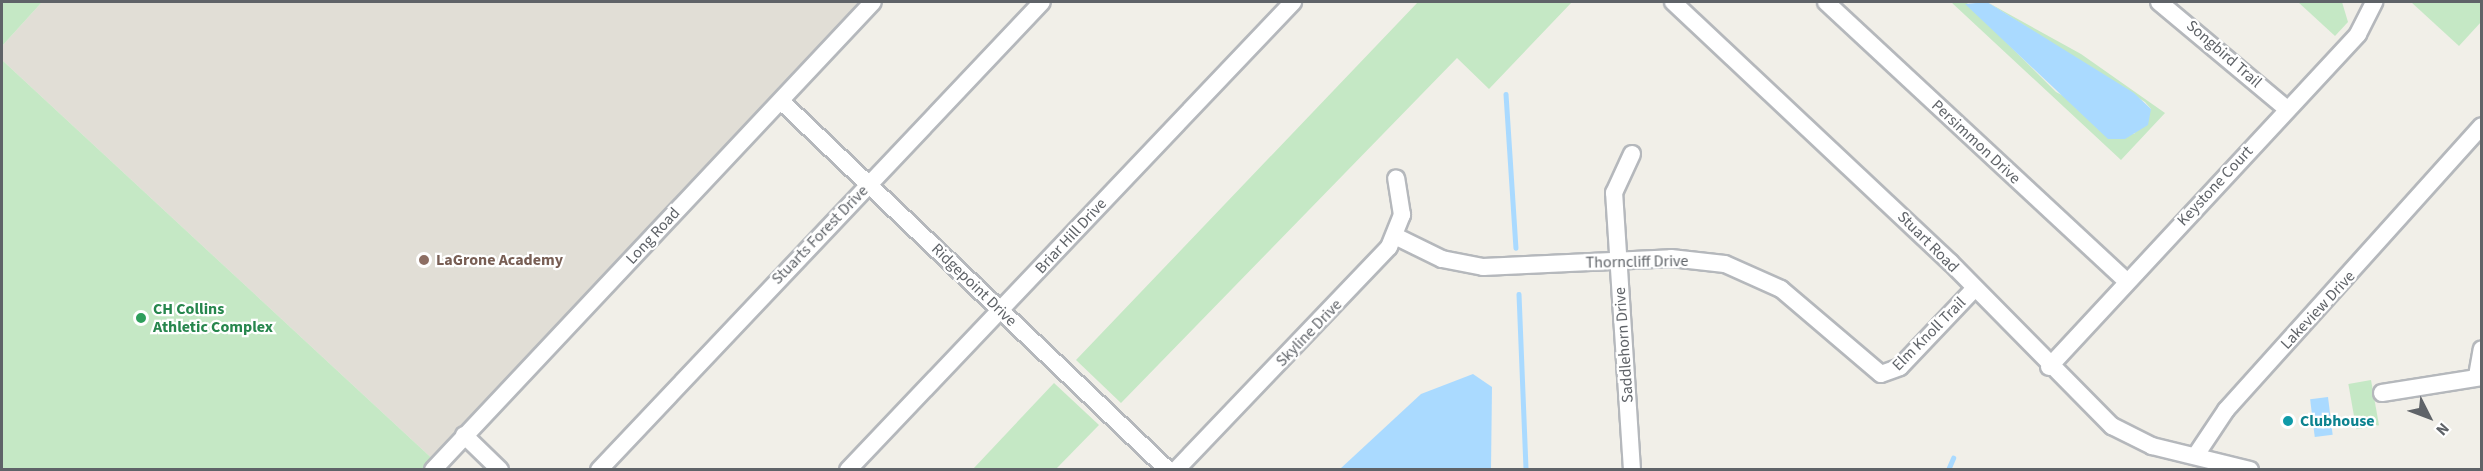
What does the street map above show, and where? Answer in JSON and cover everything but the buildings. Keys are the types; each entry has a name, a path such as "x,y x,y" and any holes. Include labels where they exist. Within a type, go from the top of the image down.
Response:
{"street":[{"name":"Long Road","path":"433,470 873,2"},
{"name":"Stuarts Forest Drive","path":"599,470 1042,2"},
{"name":"Briar Hill Drive","path":"848,470 1293,2"},
{"name":"Stuart Road","path":"1673,2 1974,289 2049,367 2125,435 2196,455"},
{"name":"Persimmon Drive","path":"1826,2 2127,282"},
{"name":"Songbird Trail","path":"2159,2 2287,109"},
{"name":"Keystone Court","path":"2049,367 2358,34 2374,2"},
{"name":"Ridgepoint Drive","path":"781,101 1168,470"},
{"name":"Lakeview Drive","path":"2196,455 2226,410 2481,126"},
{"name":"Saddlehorn Drive","path":"1632,154 1614,193 1632,470"},
{"path":"1396,178 1402,215 1397,237"},
{"name":"Thorncliff Drive","path":"1397,237 1442,259 1473,266 1619,261 1702,261 1757,275 1881,374"},
{"name":"Skyline Drive","path":"1176,470 1397,237"},
{"name":"Elm Knoll Trail","path":"1881,374 1900,367 1974,289"},
{"path":"2382,393 2479,377 2481,349"},
{"path":"465,435 500,470"},
{"path":"2196,455 2250,470"}],"shaded area":[{"name":"LaGrone Academy","path":"42,2 873,2 438,464 2,60 2,46"}],"green space":[{"path":"2,2 42,2 2,46"},
{"path":"1418,2 1572,2 1489,89 1457,58 1121,403 1076,360"},
{"path":"1951,2 1966,2 2056,92 2134,134 2151,109 2145,102 1987,2 2081,54 2165,113 2121,160"},
{"path":"2298,2 2342,2 2348,22 2335,36"},
{"path":"2411,2 2481,2 2481,22 2459,46"},
{"name":"CH Collins Athletic Complex","path":"2,60 438,464 433,469 2,469"},
{"path":"2371,380 2379,425 2356,429 2348,384"},
{"path":"1054,383 1099,425 1056,469 973,469"}],"water":[{"path":"1987,2 2134,93 2151,109 2148,125 2125,139 2108,139 1965,4"},
{"path":"1473,374 1492,387 1491,469 1340,469 1421,394"},
{"path":"2328,397 2333,435 2315,437 2310,399"}],"waterway":[{"path":"1506,94 1516,248"},
{"path":"1519,294 1526,470"},
{"path":"1948,470 1953,458"}],"place":[{"name":"LaGrone Academy","path":"424,260"},
{"name":"CH Collins Athletic Complex","path":"141,318"},
{"name":"Clubhouse","path":"2288,421"}]}
